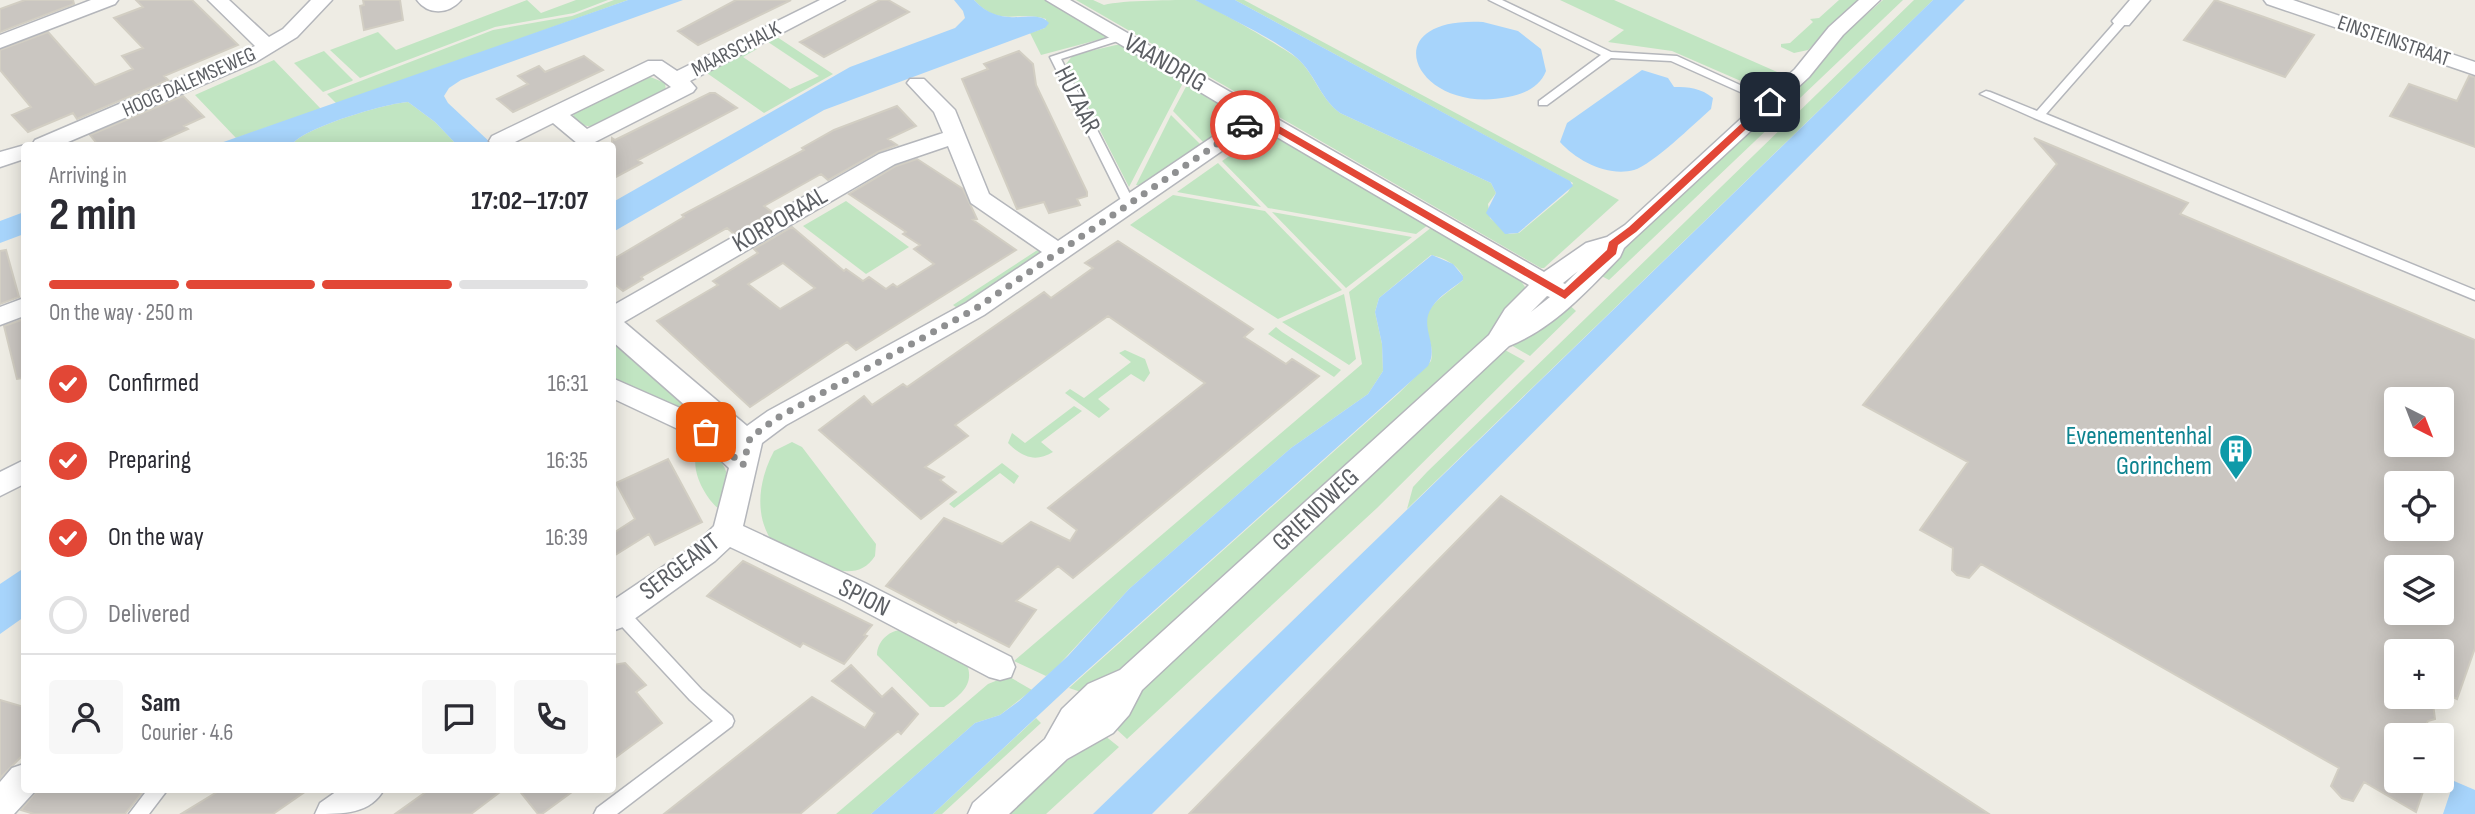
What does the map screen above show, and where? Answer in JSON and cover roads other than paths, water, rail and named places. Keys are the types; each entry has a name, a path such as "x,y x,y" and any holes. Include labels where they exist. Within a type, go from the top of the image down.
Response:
{"street":[{"path":"0,42 108,0"},
{"path":"218,0 268,47"},
{"name":"HOOG DALEMSEWEG","path":"50,142 249,58 290,33 322,0"},
{"path":"427,0 433,7 451,0"},
{"name":"MAARSCHALK","path":"675,80 835,0"},
{"name":"VAANDRIG","path":"1056,0 1556,290"},
{"name":"GRIENDWEG","path":"985,814 1056,749 1087,735 1120,705 1131,680 1500,340 1514,336 1535,322 1556,290 1612,251 1613,244 1633,230 1802,73 1836,31 1869,0"},
{"path":"2122,21 2140,0"},
{"name":"EINSTEINSTRAAT","path":"2274,0 2475,69"},
{"name":"MAARSCHALK","path":"500,141 555,114 655,65 686,88 585,138 555,114"},
{"path":"917,83 944,110 979,198 1058,252"},
{"path":"616,330 732,431 750,438 777,418 975,309 1257,117"},
{"name":"KORPORAAL","path":"616,316 887,159 954,137"},
{"path":"0,160 21,153"},
{"path":"0,316 21,308"},
{"path":"616,389 706,432 743,465"},
{"name":"SERGEANT","path":"616,611 705,553 727,532 750,438"},
{"path":"0,485 21,473"},
{"name":"SPION","path":"727,532 855,592 1000,667"},
{"path":"0,805 21,782"},
{"path":"332,814 362,793"}],"lane":[{"path":"1494,0 1609,55 1673,58 1770,102"},
{"path":"2038,116 2122,21"},
{"name":"HUZAAR","path":"1120,37 1055,57 1129,204"},
{"path":"1543,103 1609,55"},
{"path":"1986,94 2475,295"},
{"path":"603,814 726,721 696,695 616,613"},
{"path":"138,814 156,793"}],"water":[{"path":"628,0 683,0 461,80 449,88 444,96 448,103 490,142 454,142 435,122 408,102 328,124 295,142 224,142"},
{"path":"954,0 974,0 996,15 1043,18 1049,23 1045,28 824,110 616,230 616,200 850,67 955,28 965,18"},
{"path":"1195,0 1235,0 1570,181 1573,186 1518,233 1505,234 1486,213 1496,193 1491,183 1340,113 1328,101 1306,67 1291,53"},
{"path":"1933,0 1965,0 1152,814 1093,814"},
{"path":"1483,22 1518,31 1541,49 1546,71 1536,85 1514,96 1476,99 1449,92 1429,80 1418,64 1417,48 1426,34 1448,24"},
{"path":"1642,70 1668,78 1674,87 1704,92 1713,98 1711,109 1662,152 1634,170 1614,171 1594,166 1560,142 1567,123"},
{"path":"21,213 21,235 0,243 0,221"},
{"path":"1432,255 1453,264 1463,276 1463,280 1439,299 1428,314 1432,351 1428,366 1072,684 933,814 871,814 975,723 1000,715 1019,701 1068,656 1129,589 1291,448 1368,394 1383,371 1382,344 1375,312 1379,298"},
{"path":"21,570 21,619 0,634 0,584"},
{"path":"2454,781 2475,790 2475,814 2443,814 2450,793 2454,793"}],"place":[{"name":"Evenementenhal Gorinchem","path":"2236,481"}]}
